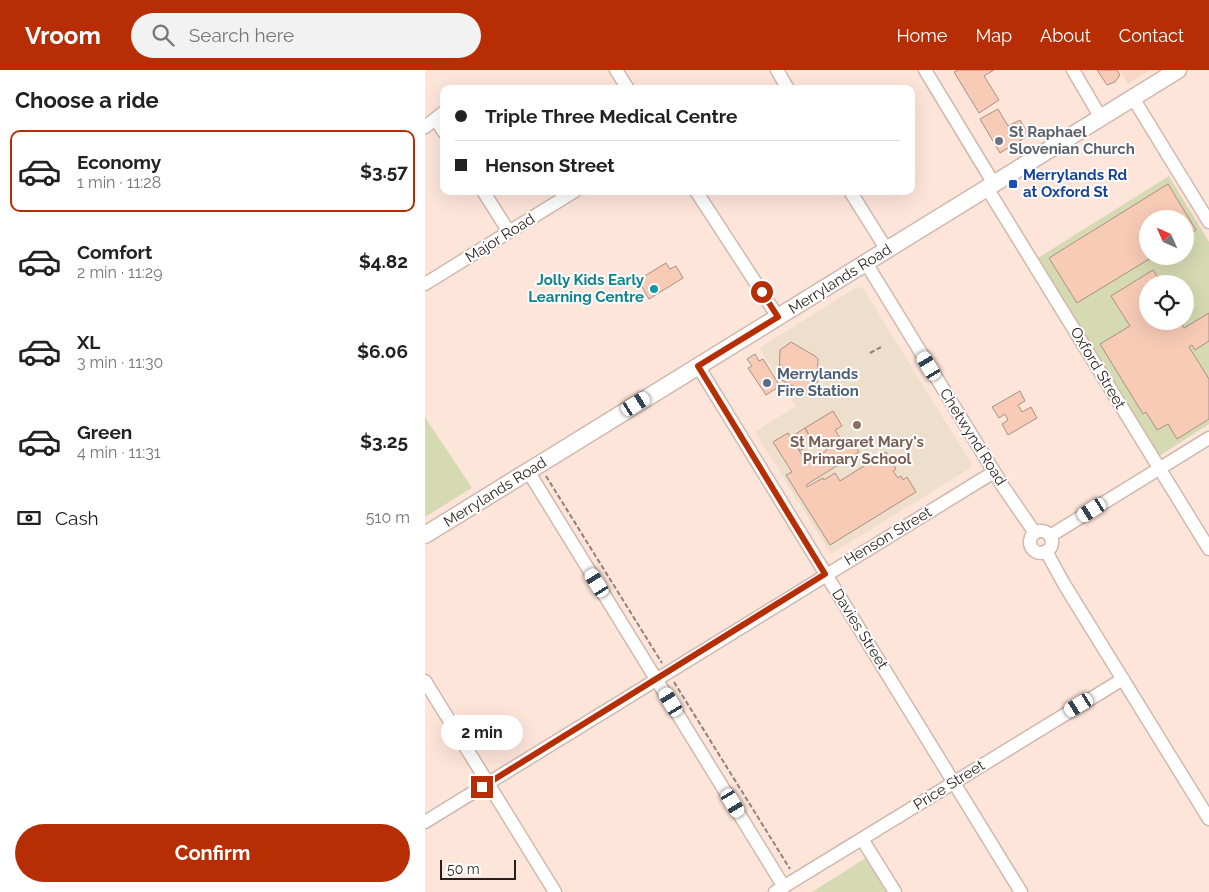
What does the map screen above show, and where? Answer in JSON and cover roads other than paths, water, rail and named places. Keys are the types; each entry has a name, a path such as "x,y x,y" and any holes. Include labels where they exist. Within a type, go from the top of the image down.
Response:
{"main road":[{"name":"Merrylands Road","path":"425,535 1178,70"}],"street":[{"path":"616,70 625,85"},
{"path":"777,70 786,85"},
{"name":"Oxford Street","path":"925,70 990,186 1209,549"},
{"path":"1073,70 1101,118"},
{"path":"1133,98 1209,222"},
{"path":"486,195 509,232"},
{"name":"Major Road","path":"425,284 569,195"},
{"path":"700,195 778,317"},
{"path":"853,195 887,250"},
{"name":"Chetwynd Road","path":"866,263 994,472 1035,533"},
{"name":"Davies Street","path":"698,366 1021,892"},
{"path":"1050,536 1209,438"},
{"path":"528,471 662,675 779,889"},
{"name":"Henson Street","path":"425,822 825,574 994,472"},
{"path":"1046,551 1035,551 1031,545 1031,538 1035,533 1042,531 1050,536"},
{"path":"1046,551 1051,545 1050,536"},
{"path":"1046,551 1209,819"},
{"name":"Price Street","path":"779,889 1123,679"},
{"path":"425,681 555,892"},
{"path":"862,839 895,892"}],"place":[{"name":"St Raphael Slovenian Church","path":"999,141"},
{"name":"Merrylands Rd at Oxford St","path":"1013,184"},
{"name":"Jolly Kids Early Learning Centre","path":"654,289"},
{"name":"Merrylands Fire Station","path":"767,383"},
{"name":"St Margaret Mary's Primary School","path":"857,425"}]}
